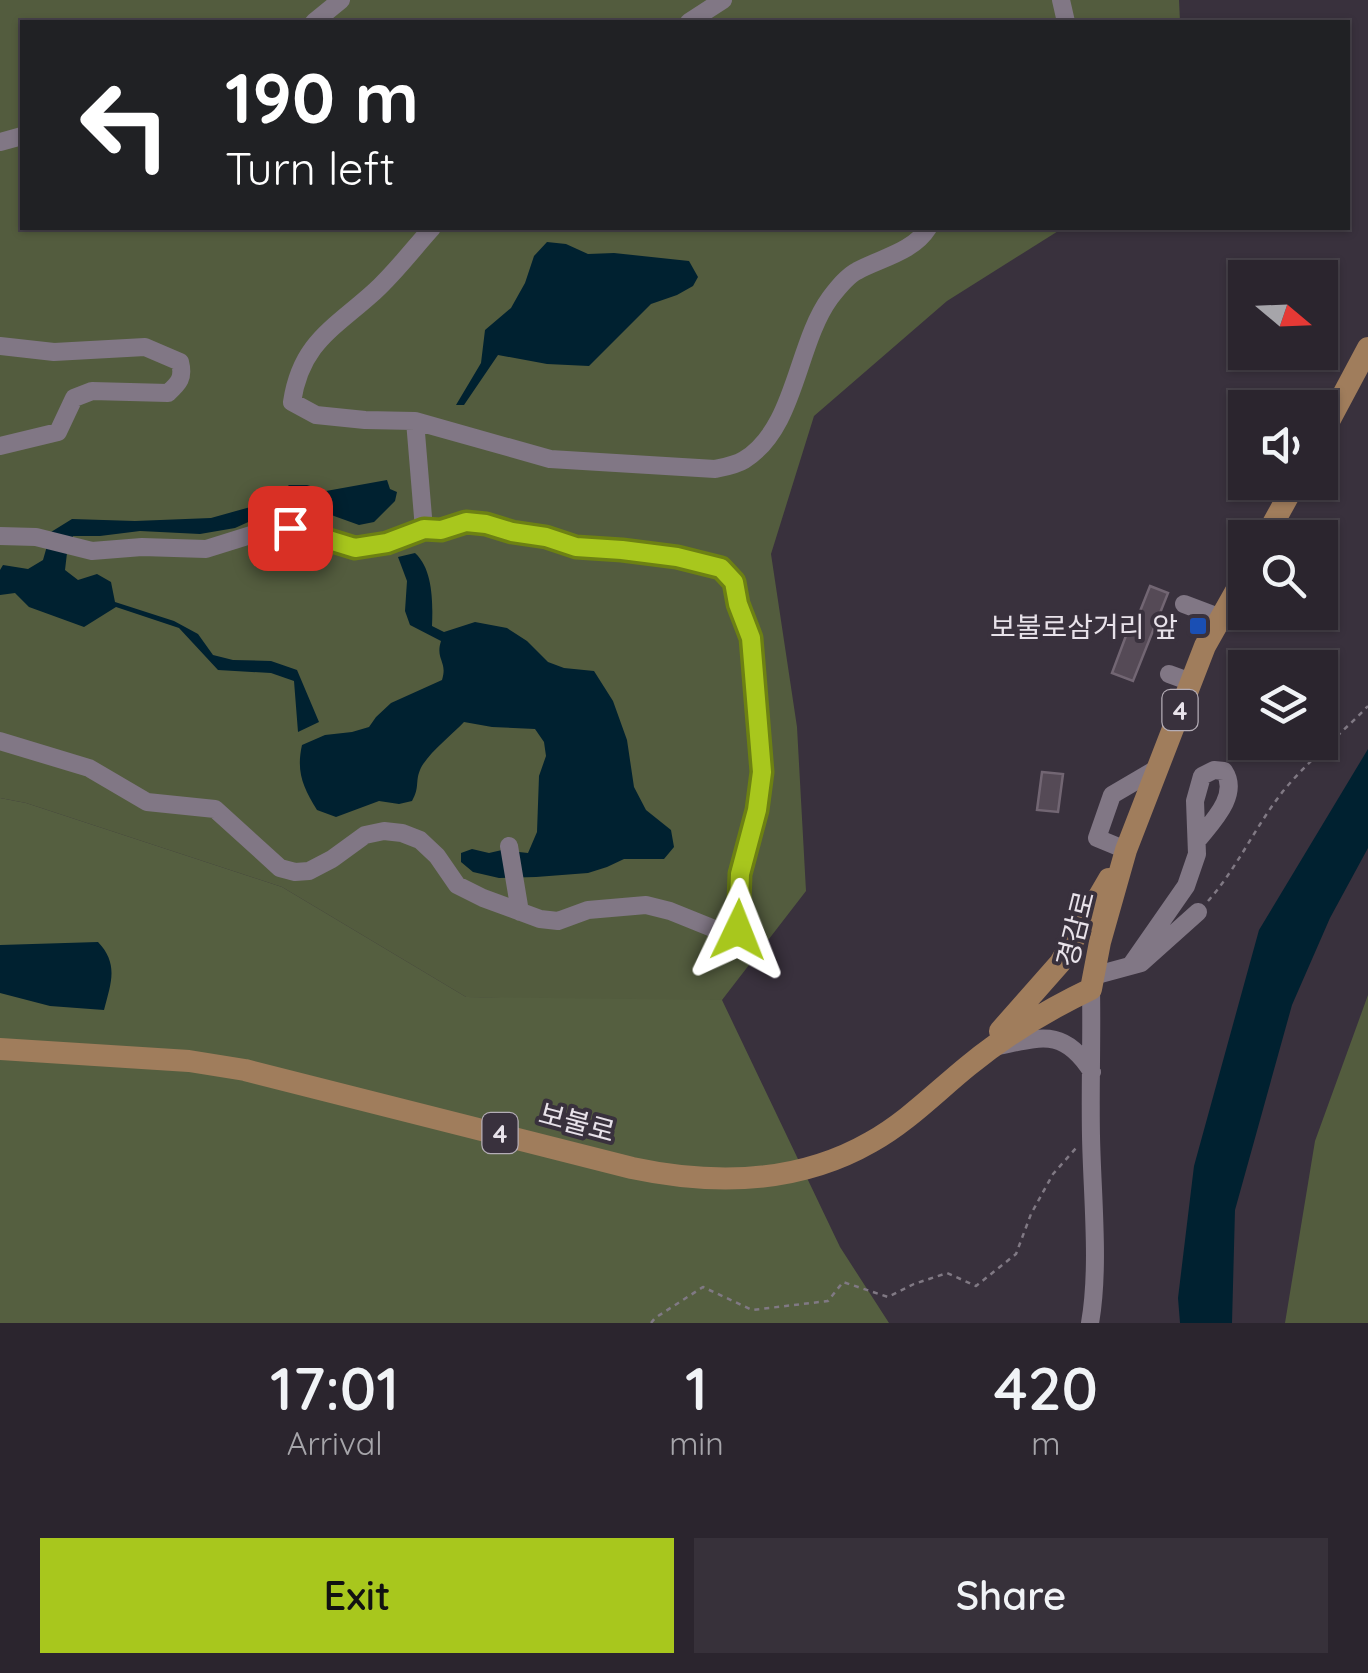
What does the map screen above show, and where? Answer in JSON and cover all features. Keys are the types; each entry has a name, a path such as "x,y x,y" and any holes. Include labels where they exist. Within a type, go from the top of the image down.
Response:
{"main road":[{"path":"1338,404 1368,348"},
{"name":"경감로","path":"1092,982 1126,850 1158,768 1180,678 1205,646 1228,605"},
{"path":"970,1065 1060,963 1126,850"},
{"name":"보불로","path":"0,1049 190,1061 245,1070 632,1168 684,1177 757,1178 819,1166 874,1140 912,1114 992,1047 1092,982"}],"street":[{"path":"316,20 341,0"},
{"path":"693,20 723,0"},
{"path":"430,230 376,290 323,334 300,367 292,402 316,414 416,421 550,459 715,469 740,462 769,437 784,410 809,338 829,300 853,272 891,256 922,238 927,230"},
{"path":"0,346 54,352 145,346 180,362 183,374 168,394 92,391 74,398 58,432 0,446"},
{"path":"416,421 424,529"},
{"path":"0,536 36,537 92,550 206,549 266,530 290,528 355,548 466,522 546,537 576,547 677,557 721,568 734,582 751,638 762,772 757,810 740,874 738,930 727,934 646,905 588,910 558,921 540,919 457,885 437,856 420,840 402,832 365,834 309,872 280,868 215,810 147,802 88,768 0,740"},
{"path":"1184,604 1221,618"},
{"path":"1126,850 1096,838 1112,795 1158,768"},
{"path":"1131,965 1186,886 1197,854 1197,841"},
{"path":"508,846 520,912"},
{"path":"1092,982 1140,963 1198,912"},
{"name":"경감로","path":"1090,1323 1094,1248 1090,1132 1092,982"},
{"path":"992,1047 1041,1037 1055,1040 1080,1053 1092,1073"}],"path":[{"path":"1198,912 1232,870 1288,786 1368,706"},
{"path":"651,1323 703,1287 752,1310 828,1301 843,1282 888,1297 947,1274 976,1286 1016,1254 1031,1214 1053,1174 1090,1132"}],"green space":[{"path":"0,0 1179,0 1180,20 20,20 20,230 1060,230 947,301 814,416 771,554 797,727 806,891 722,1000 466,997 282,887 26,803 0,798"},
{"path":"0,798 26,803 282,887 466,997 722,1000 840,1247 889,1323 0,1323"},
{"path":"1368,995 1368,1323 1285,1323 1315,1141"}],"water":[{"path":"547,242 566,244 588,254 689,261 698,277 693,286 651,304 589,366 547,364 498,355 464,405 456,405 481,363 485,330 511,308 534,256"},
{"path":"387,480 390,489 397,492 395,501 374,522 359,525 310,503 273,511 235,528 200,534 140,531 73,536 65,570 78,580 97,574 111,582 115,602 174,621 198,634 213,655 271,661 297,670 319,722 298,732 294,681 271,673 218,670 179,628 116,607 84,627 29,607 15,593 0,595 3,565 28,569 43,560 51,532 72,519 211,518 286,500 281,492 289,485 326,491"},
{"path":"415,553 429,577 432,626 444,632 475,622 507,628 548,662 594,671 613,701 627,740 634,787 646,810 671,830 674,847 664,859 624,859 588,873 499,878 473,872 461,862 461,853 472,849 528,853 537,832 539,776 546,756 544,742 535,729 464,722 423,764 412,801 379,801 336,817 317,810 302,779 302,745 325,735 369,727 391,703 442,680 441,641 410,625 405,611 407,581 398,557"},
{"path":"1368,749 1368,848 1330,918 1292,1005 1235,1210 1232,1323 1180,1323 1178,1298 1194,1166 1259,930"},
{"path":"98,942 111,966 104,1010 50,1006 0,993 0,945"}],"building":[{"path":"1150,586 1168,593 1133,681 1112,673"},
{"path":"1042,772 1063,774 1058,812 1037,810"}],"place":[{"name":"보불로삼거리 앞","path":"1198,626"}],"route":[{"path":"290,528 355,548 466,522 546,537 576,547 677,557 721,568 734,582 751,638 762,772 757,810 740,874 738,930"}]}
